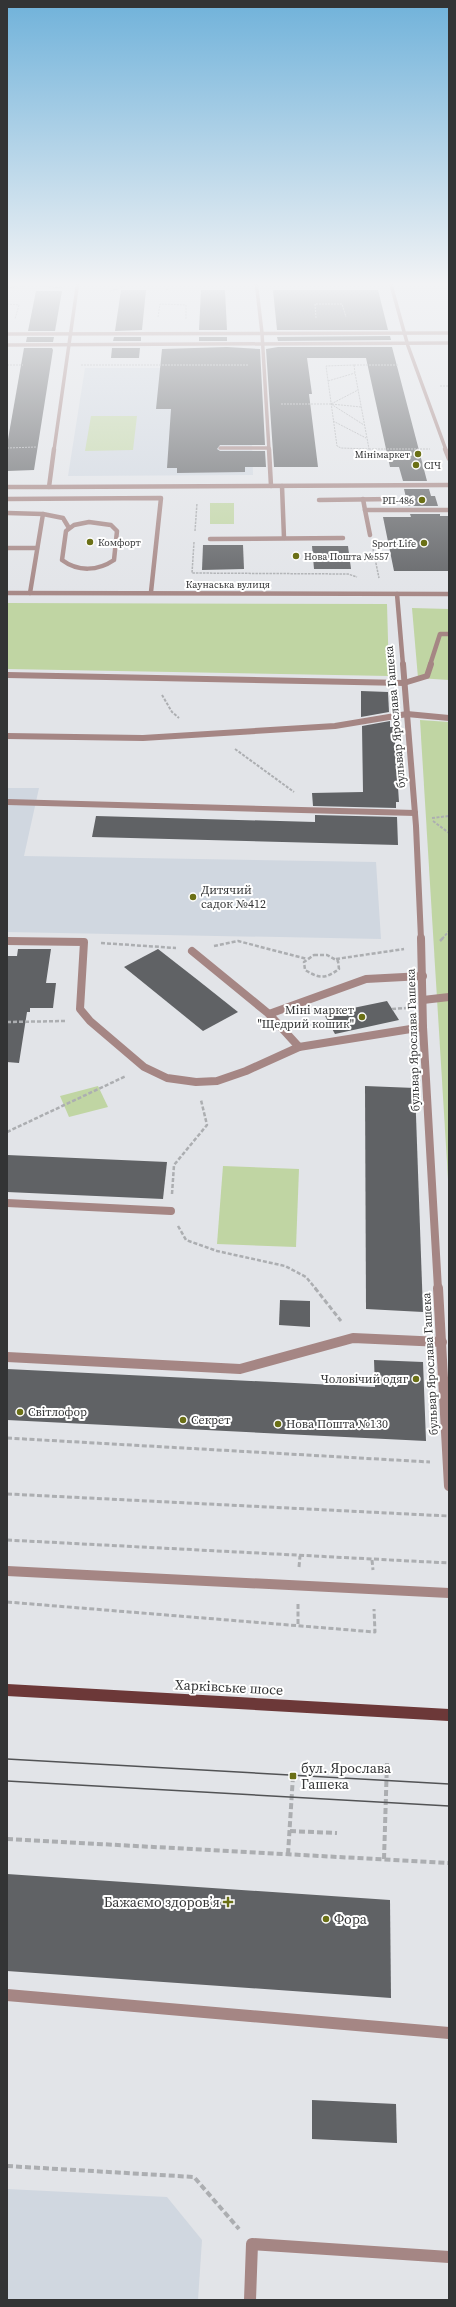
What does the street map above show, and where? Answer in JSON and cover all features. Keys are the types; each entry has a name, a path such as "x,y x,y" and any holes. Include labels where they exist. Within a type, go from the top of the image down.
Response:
{"main road":[{"name":"Харківське шосе","path":"7,1690 449,1715"}],"street":[{"path":"49,486 63,389"},
{"path":"265,389 270,486"},
{"path":"424,389 449,459"},
{"path":"220,448 268,448"},
{"path":"7,487 449,485"},
{"path":"282,486 284,538"},
{"path":"7,499 161,498 151,592"},
{"path":"363,499 370,535"},
{"path":"319,500 393,499"},
{"path":"365,510 449,510"},
{"path":"7,514 43,514 64,519 68,522 69,528 66,531 62,560 65,564 87,568 104,566 114,560 117,531 115,528 97,522 81,523 69,528"},
{"path":"30,593 43,514"},
{"path":"210,539 343,538"},
{"path":"7,548 37,548"},
{"name":"Каунаська вулиця","path":"7,593 151,592 449,594"},
{"name":"бульвар Ярослава Гашека","path":"397,594 415,813 422,946 423,1027 449,1486"},
{"path":"7,675 404,683 427,676 440,634 449,634"},
{"path":"7,736 143,738 197,733 335,726 407,714 449,718"},
{"path":"7,802 415,813"},
{"path":"7,941 84,942 80,1009 90,1021 144,1067 167,1078 196,1082 217,1081 246,1071 299,1047 423,1027"},
{"path":"192,950 269,1014 299,1047"},
{"path":"269,1014 366,979 423,976"},
{"path":"423,1000 449,996"},
{"path":"7,1203 171,1211"},
{"path":"7,1357 240,1369 353,1338 442,1342"},
{"path":"7,1571 298,1587 449,1593"},
{"path":"7,1995 449,2033"},
{"path":"250,2300 252,2244 449,2257"}],"path":[{"path":"329,389 338,448 431,449"},
{"path":"331,404 358,390 369,449"},
{"path":"277,404 331,404 361,407"},
{"path":"331,404 364,426"},
{"path":"333,421 367,438"},
{"path":"7,448 44,447"},
{"path":"194,532 197,503"},
{"path":"194,539 192,573 348,574 355,575 357,579"},
{"path":"377,566 378,572"},
{"path":"154,679 172,712 197,733"},
{"path":"229,745 299,796"},
{"path":"430,818 449,833"},
{"path":"336,959 340,965 339,969 329,976 311,975 304,966 307,958 314,955 327,955 336,959 422,946"},
{"path":"7,1022 90,1021"},
{"path":"7,1132 23,1126 144,1067"},
{"path":"196,1082 207,1125 174,1165 171,1211 186,1240 217,1251 285,1266 306,1278 323,1296 353,1338"},
{"path":"7,1438 448,1463"},
{"path":"7,1494 449,1516"},
{"path":"7,1540 449,1563"},
{"path":"7,1602 375,1632"},
{"path":"384,1859 387,1762"},
{"path":"288,1854 293,1776"},
{"path":"290,1831 337,1833"},
{"path":"7,1839 384,1859 449,1864"},
{"path":"7,2166 194,2177 252,2244"}],"shaded area":[{"path":"82,389 251,389 253,475 68,476"},
{"name":"Дитячий садок №412","path":"7,788 39,788 24,856 376,862 381,939 7,932"},
{"path":"7,2189 167,2197 202,2240 198,2300 7,2300"}],"green space":[{"path":"91,416 137,416 133,450 85,451"},
{"path":"210,503 234,503 234,524 210,524"},
{"path":"7,603 387,604 389,676 7,669"},
{"path":"412,608 449,609 449,680 418,678"},
{"path":"420,720 449,722 449,1195"},
{"path":"98,1086 108,1107 69,1117 60,1096"},
{"path":"223,1166 299,1169 296,1247 217,1244"}],"building":[{"path":"17,389 47,389 34,470 7,471 7,445"},
{"path":"158,389 262,389 265,445 220,445 217,449 220,451 265,451 266,467 245,467 245,472 177,473 177,468 167,468 171,409 156,409"},
{"path":"269,389 311,389 312,394 309,394 318,467 274,467"},
{"path":"373,389 403,389 427,481 403,481 399,467 390,467"},
{"path":"404,489 429,489 431,496 435,496 438,506 408,506"},
{"path":"410,514 440,514 440,516 449,516 449,571 394,571 383,517 411,517"},
{"path":"203,545 243,545 244,569 202,570"},
{"path":"312,546 348,546 351,569 314,569"},
{"path":"361,691 388,692 389,712 361,717"},
{"path":"390,721 390,727 394,727 399,802 396,802 396,808 313,806 312,793 363,792 362,726"},
{"path":"315,815 397,817 398,845 92,837 96,816 315,822"},
{"path":"18,949 51,949 46,983 56,983 53,1008 30,1008 30,1012 27,1012 19,1063 7,1062 7,956 17,956"},
{"path":"158,949 238,1012 203,1031 124,967"},
{"name":"Міні маркет \"Щедрий кошик\"","path":"387,1001 399,1020 335,1034 324,1014"},
{"path":"365,1086 415,1088 423,1312 366,1309"},
{"path":"7,1155 167,1162 163,1199 7,1192"},
{"path":"280,1300 310,1301 310,1327 279,1325"},
{"path":"374,1360 423,1362 426,1441 7,1420 7,1369 375,1387"},
{"path":"7,1874 390,1900 391,1998 7,1971"},
{"path":"312,2100 396,2104 397,2143 312,2139"}],"tram line":[{"path":"7,1759 449,1784"},
{"path":"7,1781 449,1806"}],"place":[{"name":"Мінімаркет","path":"418,454"},
{"name":"СІЧ","path":"416,465"},
{"name":"РП-486","path":"422,500"},
{"name":"Комфорт","path":"90,542"},
{"name":"Sport Life","path":"424,543"},
{"name":"Нова Пошта №557","path":"296,556"},
{"name":"Дитячий садок №412","path":"193,897"},
{"name":"Міні маркет \"Щедрий кошик\"","path":"362,1017"},
{"name":"Чоловічий одяг","path":"416,1379"},
{"name":"Світлофор","path":"20,1412"},
{"name":"Секрет","path":"183,1420"},
{"name":"Нова Пошта №130","path":"278,1424"},
{"name":"бул. Ярослава Гашека","path":"293,1776"},
{"name":"Бажаємо здоровʼя","path":"228,1902"},
{"name":"Фора","path":"326,1919"}]}
